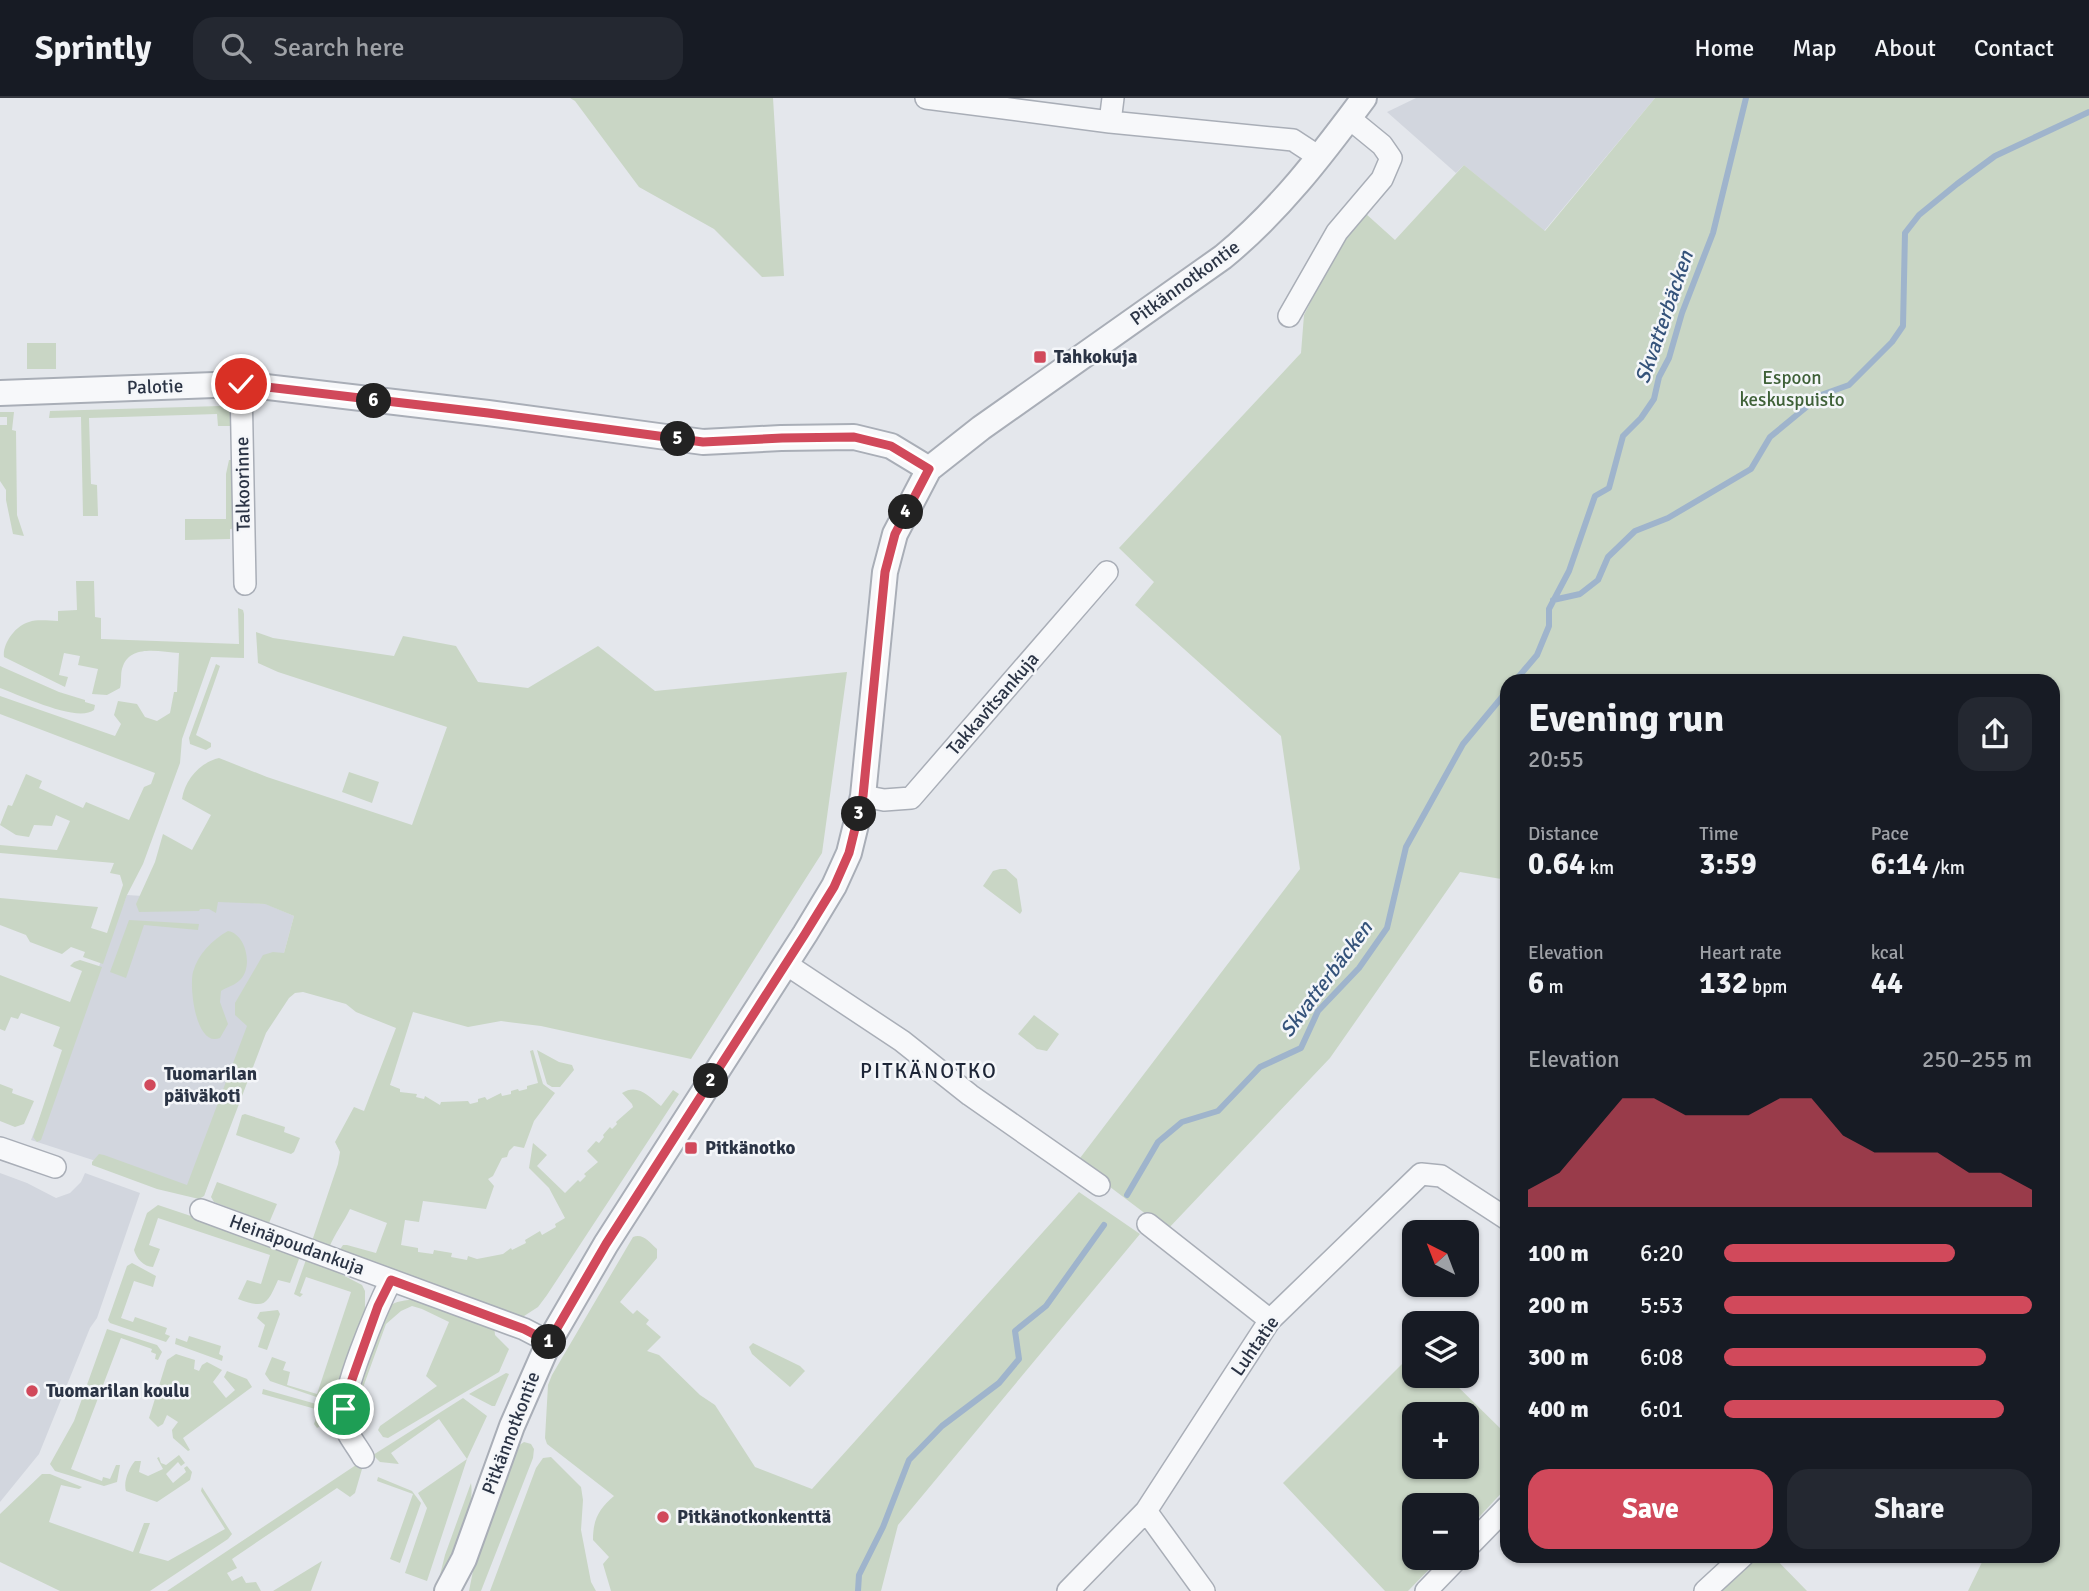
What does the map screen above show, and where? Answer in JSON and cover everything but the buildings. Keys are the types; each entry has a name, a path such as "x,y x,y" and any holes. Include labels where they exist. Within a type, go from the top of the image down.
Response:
{"street":[{"path":"926,98 1110,122 1293,140 1320,157"},
{"path":"1110,122 1113,98"},
{"name":"Pitkännotkontie","path":"447,1591 464,1559 512,1426 549,1342 606,1244 834,887 849,853 863,796 885,572 895,534 929,469 981,428 1223,257 1255,231 1290,195 1364,98"},
{"path":"1289,316 1337,232 1382,179 1391,158 1382,145 1349,118"},
{"name":"Palotie","path":"0,393 241,384 703,442 854,437 891,446 929,469"},
{"name":"Talkoorinne","path":"241,384 245,584"},
{"name":"Takkavitsankuja","path":"863,796 884,800 911,798 1107,572"},
{"path":"786,964 902,1041 970,1095 1098,1185"},
{"path":"0,1148 55,1167"},
{"name":"Luhtatie","path":"1068,1591 1146,1511 1270,1320 1421,1174 1441,1176 1500,1214"},
{"name":"Heinäpoudankuja","path":"201,1210 524,1329 549,1342"},
{"path":"1148,1224 1270,1320"},
{"path":"363,1457 344,1424 344,1402 378,1306 391,1280"},
{"path":"1146,1511 1204,1591"},
{"path":"1479,1536 1500,1514"},
{"name":"Pitkännotkontie","path":"463,1591 464,1559"},
{"path":"1706,1591 1736,1563"},
{"path":"1426,1591 1446,1570"}],"shaded area":[{"path":"1416,98 1655,98 1544,231 1464,165 1456,173 1387,112"},
{"name":"Tuomarilan päiväkoti","path":"127,895 266,904 294,916 204,1196 31,1140"},
{"name":"Tuomarilan koulu","path":"0,1173 56,1198 70,1193 81,1182 85,1173 140,1193 97,1318 90,1328 39,1454 0,1502"}],"green space":[{"path":"570,98 773,98 784,276 762,277 714,229 639,187 575,101"},
{"name":"Espoon keskuspuisto","path":"1655,98 2089,98 2089,1591 1968,1591 1982,1563 2060,1563 2060,674 1500,674 1500,879 1460,872 1330,1058 1167,1230 1077,1162 1300,869 1281,736 1135,605 1154,582 1119,548 1301,353 1304,315 1349,226 1365,213 1395,240 1464,165 1545,231"},
{"path":"27,343 56,343 56,369 27,369"},
{"path":"220,406 231,409 231,426 218,426 217,414 89,418 91,484 97,485 98,516 83,516 81,417 49,418 50,411"},
{"path":"0,412 14,412 12,430 16,431 17,515 24,536 13,534 6,490 0,481 0,425 7,425 7,417 0,417"},
{"path":"229,460 236,460 238,528 230,529 230,539 185,540 185,519 226,519 226,474"},
{"path":"76,581 94,581 95,617 101,618 101,639 239,644 238,608 243,610 244,614 244,658 211,657 182,739 180,763 143,864 127,895 103,964 83,957 85,952 71,947 62,954 30,942 26,935 0,925 0,898 98,907 91,928 107,933 123,885 120,875 110,873 114,863 0,853 0,845 57,850 70,821 56,815 52,826 34,825 29,837 16,835 0,825 26,774 42,781 39,788 83,808 86,802 129,820 144,787 151,784 155,773 0,714 0,696 115,736 121,724 114,715 118,701 137,704 145,717 157,721 170,713 174,692 177,692 179,653 147,651 133,655 122,668 120,688 107,695 92,694 98,669 78,665 80,656 64,653 59,675 68,677 65,687 4,657 8,641 19,627 32,621 58,621 58,611 77,610"},
{"path":"256,632 273,638 394,656 403,636 456,646 478,682 528,688 598,646 655,691 847,672 822,853 691,1059 541,1026 501,1021 468,1027 413,1012 390,1085 400,1089 400,1092 417,1094 416,1097 424,1099 425,1096 440,1105 441,1102 468,1101 470,1104 485,1097 487,1100 501,1093 502,1096 518,1089 527,1089 527,1086 538,1083 530,1051 533,1050 543,1084 555,1093 534,1121 524,1148 514,1146 488,1179 494,1186 486,1209 423,1201 419,1222 405,1220 401,1245 418,1248 418,1252 433,1254 434,1250 452,1253 451,1257 467,1260 468,1256 477,1259 503,1254 526,1243 525,1240 540,1231 542,1235 556,1227 555,1224 565,1218 549,1188 529,1168 533,1143 547,1155 537,1166 565,1193 578,1180 580,1182 586,1176 584,1174 598,1162 587,1151 596,1141 599,1143 610,1127 612,1129 633,1107 622,1093 638,1090 661,1106 673,1090 679,1094 547,1295 538,1307 521,1318 339,1251 343,1245 347,1245 376,1253 387,1223 350,1209 329,1248 311,1244 338,1164 340,1152 335,1142 354,1107 364,1111 396,1028 356,1012 346,1004 303,992 295,993 289,998 266,1033 204,1196 199,1199 157,1189 92,1165 99,1154 104,1155 187,1185 247,1026 235,1015 235,1003 263,955 284,953 294,916 265,904 218,902 216,913 209,909 139,912 136,904 155,862 163,834 192,850 211,815 182,799 186,785 194,773 219,758 267,777 412,825 447,727 278,672 258,663"},
{"path":"216,664 220,666 196,735 211,743 211,747 206,750 190,744 189,738"},
{"path":"0,666 59,692 85,700 95,705 94,710 86,713 62,711 0,688"},
{"path":"349,772 379,782 372,803 342,792"},
{"path":"1006,869 1017,879 1022,911 1020,914 983,886 993,871"},
{"path":"129,920 199,924 198,930 144,925 126,978 110,972"},
{"path":"228,931 234,933 243,944 247,966 239,981 221,991 220,1002 228,1024 220,1038 212,1039 205,1034 196,1015 192,990 193,972 206,948"},
{"path":"80,960 102,967 41,1140 37,1142 33,1137 62,1050 53,1046 60,1027 21,1013 18,1019 11,1017 5,1031 0,1029 0,975 70,1002 82,971 70,966"},
{"path":"1034,1015 1059,1034 1047,1051 1037,1049 1018,1034"},
{"path":"537,1050 559,1062 572,1065 574,1070 560,1087 547,1084"},
{"path":"0,1084 13,1089 12,1093 34,1101 24,1124 15,1127 0,1121"},
{"path":"242,1115 285,1127 284,1132 300,1138 294,1152 291,1154 236,1135"},
{"path":"217,1182 277,1204 269,1223 214,1202 211,1197"},
{"path":"1079,1192 1140,1234 898,1525 881,1591 611,1591 603,1564 609,1557 593,1540 598,1515 614,1496 547,1444 545,1438 548,1385 633,1237 643,1237 657,1249 657,1258 620,1302 633,1314 637,1310 649,1320 646,1324 661,1337 647,1351 659,1355 700,1395 715,1405 755,1467 812,1489"},
{"path":"158,1205 290,1249 299,1259 290,1283 278,1280 264,1303 254,1304 238,1299 247,1280 261,1284 270,1255 158,1218 149,1245 160,1249 153,1267 144,1264 134,1250 147,1213"},
{"path":"309,1251 333,1270 362,1285 365,1291 365,1316 337,1399 328,1401 270,1381 265,1374 272,1357 286,1362 283,1370 290,1372 287,1385 317,1394 351,1292 306,1277 300,1293 303,1294 300,1297 294,1294"},
{"path":"132,1263 156,1276 153,1287 134,1281 121,1318 133,1322 135,1317 167,1328 165,1334 170,1336 166,1342 108,1320 127,1266"},
{"path":"419,1299 494,1324 495,1335 509,1349 499,1372 388,1438 383,1437 378,1430 380,1426 437,1386 426,1376 449,1322 412,1306 401,1311 386,1324 361,1393 368,1409 366,1411 358,1405 355,1395 375,1333 386,1311 397,1302"},
{"path":"278,1310 280,1314 267,1350 258,1347 265,1325 257,1318 260,1312"},
{"path":"107,1329 157,1345 162,1352 158,1360 155,1359 156,1354 151,1352 152,1349 121,1338 71,1469 102,1481 103,1477 110,1479 116,1465 120,1465 117,1482 104,1486 55,1471 50,1464 74,1421"},
{"path":"189,1336 221,1346 219,1354 223,1356 222,1361 175,1344 176,1338 187,1342"},
{"path":"753,1343 805,1371 790,1387 752,1354 749,1347"},
{"path":"176,1354 195,1360 194,1369 199,1371 207,1362 222,1370 213,1382 226,1398 235,1390 224,1377 227,1371 247,1379 252,1387 183,1438 190,1450 188,1451 173,1438 172,1430 178,1422 167,1415 163,1424 158,1427 149,1418 167,1360"},
{"path":"1402,1364 1402,1388 1459,1388 1473,1402 1402,1402 1402,1479 1479,1479 1479,1407 1500,1428 1500,1495 1479,1517 1479,1493 1402,1493 1402,1570 1428,1570 1408,1591 1385,1591 1283,1483"},
{"path":"506,1373 509,1374 495,1406 469,1394"},
{"path":"263,1389 327,1407 323,1425 317,1428 314,1424 319,1410 262,1394"},
{"path":"463,1398 487,1416 467,1459 439,1419 391,1453 399,1464 380,1462 373,1455"},
{"path":"524,1442 531,1444 534,1449 533,1458 481,1591 469,1591 475,1561 518,1446"},
{"path":"179,1455 185,1463 181,1466 178,1462 166,1474 173,1483 186,1472 184,1468 187,1466 192,1472 190,1480 157,1502 126,1491 127,1475 135,1461 141,1461 139,1472 148,1476 163,1469 157,1458 166,1465"},
{"path":"551,1457 581,1487 581,1530 591,1582 596,1591 490,1591 536,1468 543,1458"},
{"path":"467,1459 427,1581 405,1573 427,1508 418,1493"},
{"path":"356,1465 362,1469 355,1493 350,1497 337,1488 232,1559 237,1568 227,1573 232,1581 242,1576 246,1583 256,1582 261,1591 167,1591"},
{"path":"42,1474 50,1474 82,1487 79,1489 61,1485 49,1522 133,1552 144,1523 150,1523 139,1553 168,1561 225,1529 201,1491 202,1487 232,1534 150,1591 60,1591 0,1562 0,1514"},
{"path":"378,1477 412,1491 421,1503 400,1563 390,1559 413,1494 377,1481"},
{"path":"471,1483 472,1493 463,1532 453,1557 440,1575 445,1555"},
{"path":"322,1561 311,1591 273,1591"},
{"path":"1746,1563 1780,1563 1807,1591 1716,1591"}],"waterway":[{"name":"Skvatterbäcken","path":"1521,674 1537,655 1549,626 1549,609 1569,571 1595,496 1609,488 1623,436 1641,418 1654,399 1659,377 1669,358 1682,313 1713,233 1746,98"},
{"path":"1553,600 1580,594 1598,580 1608,557 1635,531 1668,518 1751,469 1770,437 1821,395 1849,385 1892,342 1903,326 1905,233 1919,215 1995,156 2089,112"},
{"name":"Skvatterbäcken","path":"1127,1195 1158,1142 1182,1122 1218,1111 1260,1067 1301,1048 1318,1011 1359,968 1387,928 1406,847 1463,744 1500,699"},
{"name":"Skvatterbäcken","path":"858,1591 859,1575 883,1527 909,1460 942,1426 999,1383 1019,1359 1015,1331 1046,1306 1104,1225"}],"place":[{"name":"Tahkokuja","path":"1040,357"},
{"name":"Tuomarilan päiväkoti","path":"150,1085"},
{"name":"Pitkänotko","path":"691,1148"},
{"name":"Tuomarilan koulu","path":"32,1391"},
{"name":"Pitkänotkonkenttä","path":"663,1517"}],"district":[{"name":"PITKÄNOTKO","path":"929,1071"}],"route":[{"path":"241,384 703,442 854,437 891,446 929,469 895,534 885,572 863,796 849,853 834,887 805,934 606,1244 549,1342 524,1329 391,1280 378,1306 344,1402 344,1409"}]}
